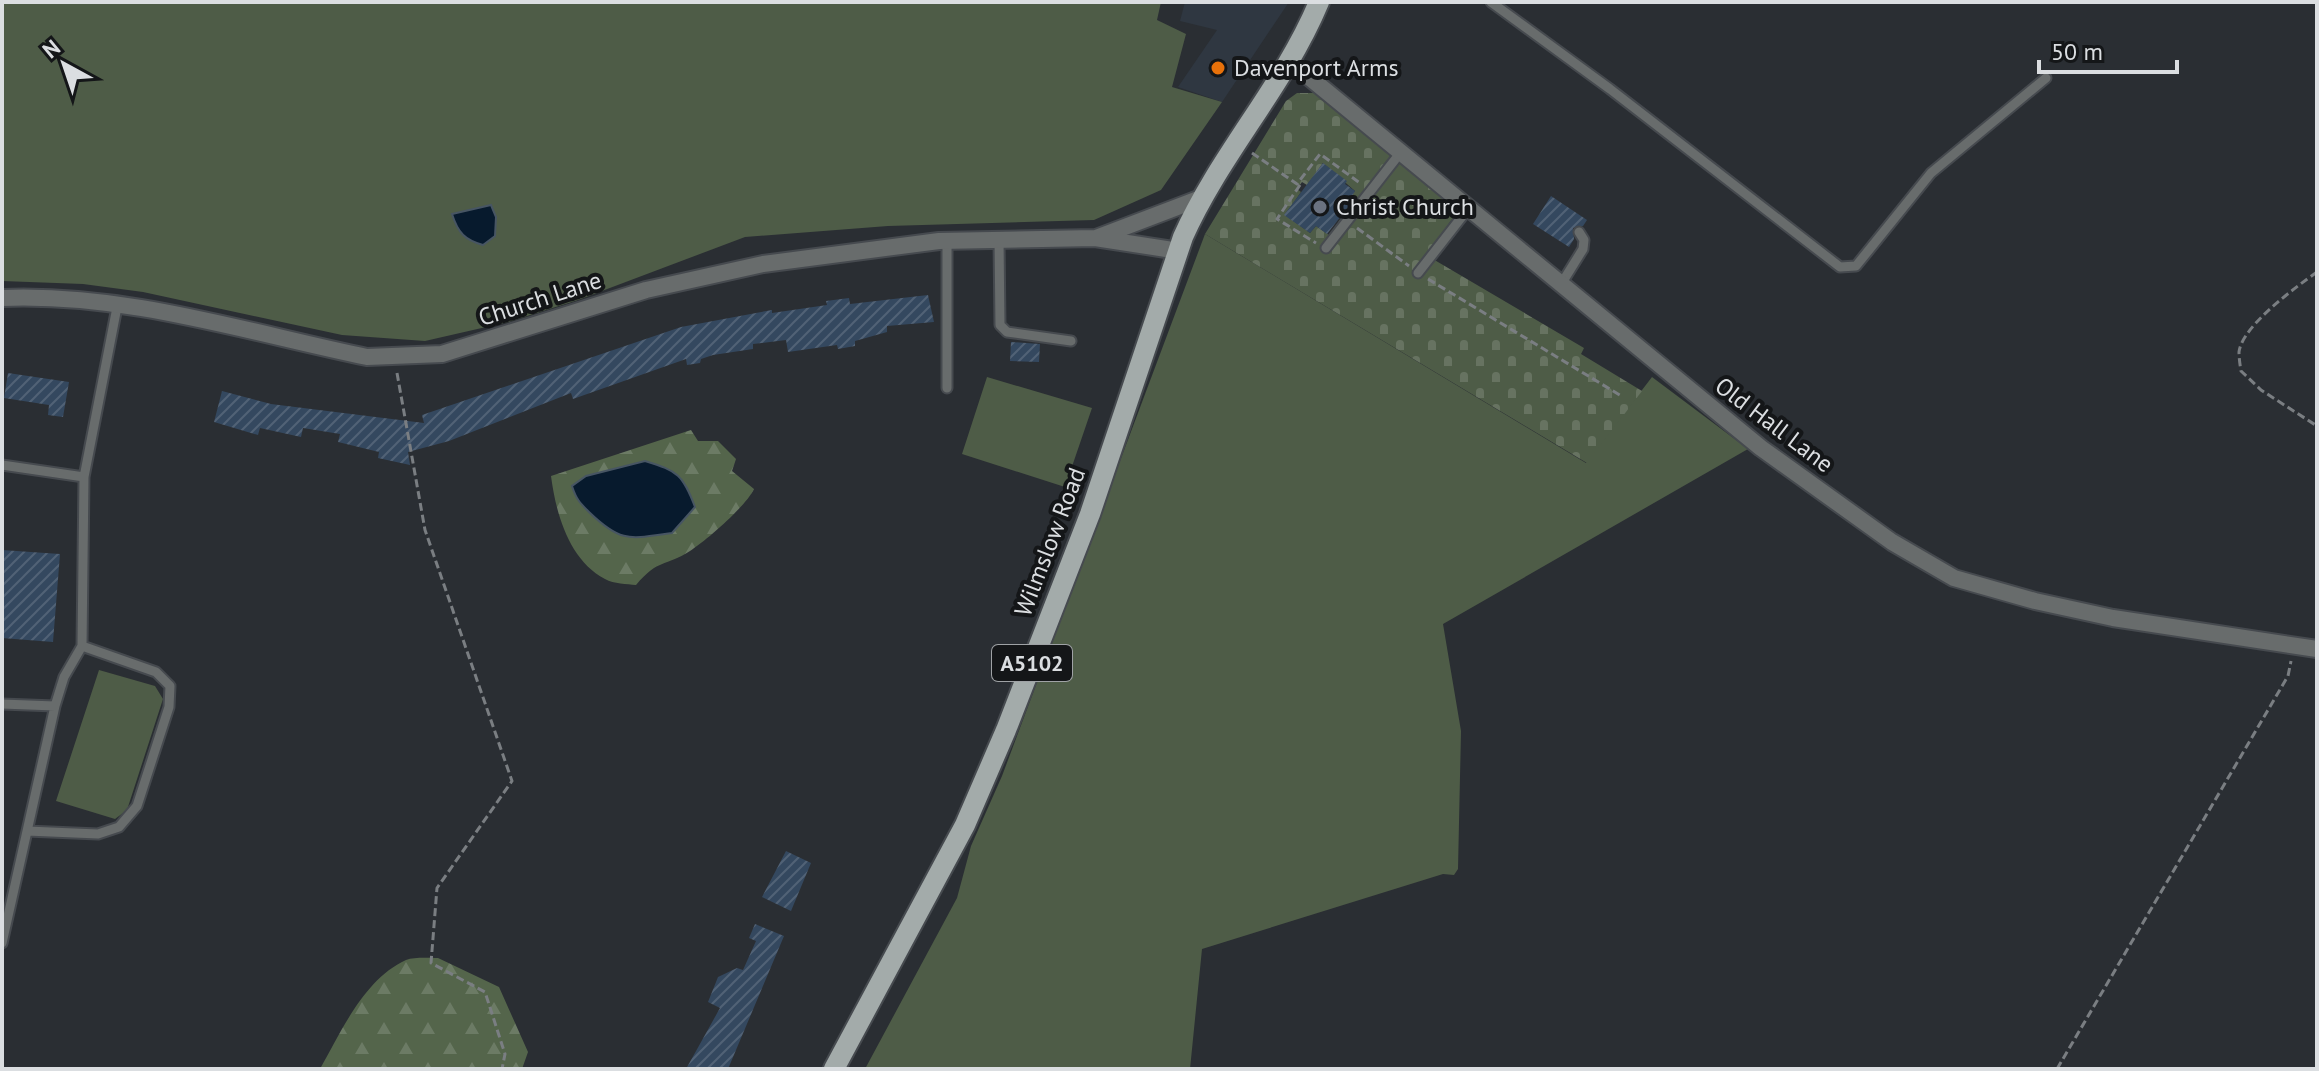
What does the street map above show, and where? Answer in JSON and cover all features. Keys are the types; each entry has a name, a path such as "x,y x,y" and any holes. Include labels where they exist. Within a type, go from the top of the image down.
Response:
{"main road":[{"name":"A5102","path":"1181,244 1201,198 1287,64 1319,2"},
{"name":"Wilmslow Road","path":"834,1069 965,825 1006,730 1090,514 1181,244"}],"street":[{"name":"Old Hall Lane","path":"1287,64 1298,68 1560,286 1777,460 1892,542 1954,578 2035,601 2113,618 2317,649"},
{"name":"Church Lane","path":"1095,238 1201,198"},
{"name":"Church Lane","path":"2,298 55,296 118,302 367,357 394,357 455,351 704,274 947,241 1095,238 1181,244"}],"lane":[{"path":"1491,2 1622,97 1840,267 1856,266 1931,173 2046,78"},
{"path":"1326,248 1401,152"},
{"path":"1418,273 1468,209"},
{"path":"1560,286 1583,249 1584,240 1579,232"},
{"path":"999,240 1000,325 1007,332 1071,341"},
{"path":"947,241 947,388"},
{"path":"2,943 55,706 64,677 82,646 84,477 118,302"},
{"path":"2,465 84,477"},
{"path":"27,831 98,834 119,827 137,806 169,707 170,686 156,672 82,646"},
{"path":"2,704 55,706"}],"path":[{"path":"1236,142 1298,185"},
{"path":"1326,248 1277,219 1320,154 1371,191"},
{"path":"1347,221 1418,273 1623,397"},
{"path":"2317,272 2266,313 2249,332 2239,350 2241,371 2261,390 2317,426"},
{"path":"394,357 425,530 512,781 437,888 431,963 485,992 505,1054 502,1069"},
{"path":"2057,1069 2288,676 2294,646"}],"shaded area":[{"name":"Davenport Arms","path":"1185,2 1289,2 1222,102 1178,87 1217,30 1180,21"}],"green space":[{"path":"2,2 1161,2 1157,20 1186,34 1172,87 1222,102 1161,190 1094,220 888,226 745,237 578,300 508,322 425,341 342,335 143,292 83,284 2,281"},
{"path":"1297,93 1314,93 1458,211 1426,255 1584,348 1581,354 1642,391 1587,463 1205,234 1286,101","holes":["1323,163 1355,191 1352,196 1355,199 1329,235 1316,226 1310,233 1285,215 1301,192 1297,189 1302,182 1307,185"]},
{"path":"1205,234 1586,463 1652,377 1748,449 1443,624 1461,731 1458,869 1454,875 1443,874 1202,949 1190,1069 865,1069 957,898 971,846 1002,776"},
{"path":"987,377 1092,408 1065,487 962,454"},
{"path":"691,430 698,441 718,441 736,459 732,471 754,489 750,496 706,539 690,551 657,567 636,585 605,579 582,560 566,535 551,476"},
{"path":"99,670 155,686 163,699 127,810 115,819 56,801"},
{"path":"438,958 499,987 528,1052 522,1069 320,1069 345,1023 378,980 406,960"}],"water":[{"path":"491,205 496,217 495,236 483,245 471,241 460,231 452,214"},
{"path":"645,461 678,476 695,507 672,533 635,537 618,534 586,509 572,486 586,476"}],"building":[{"name":"Christ Church","path":"1323,163 1347,181 1345,184 1355,191 1352,196 1355,198 1327,234 1316,226 1310,233 1284,215"},
{"path":"1551,196 1587,220 1583,226 1573,228 1574,239 1569,247 1533,224"},
{"path":"928,295 934,322 887,326 887,332 855,341 855,346 838,349 837,345 788,352 786,340 753,344 753,349 713,355 701,359 700,363 687,365 686,359 573,399 571,393 449,441 408,452 410,465 378,458 379,452 338,442 340,434 303,428 301,437 260,428 258,435 214,422 222,391 271,404 424,423 422,415 681,327 772,310 772,313 827,305 826,301 849,298 850,304"},
{"path":"1011,342 1040,344 1039,362 1010,361"},
{"path":"8,373 69,382 63,417 48,415 49,405 4,398"},
{"path":"2,550 60,554 53,642 2,638"},
{"path":"786,851 811,863 791,911 762,897"},
{"path":"755,924 784,936 728,1069 686,1069 720,1008 708,1002 718,977 737,968 743,970 756,941 749,938"}],"place":[{"name":"Davenport Arms","path":"1218,68"},
{"name":"Christ Church","path":"1320,207"}]}
